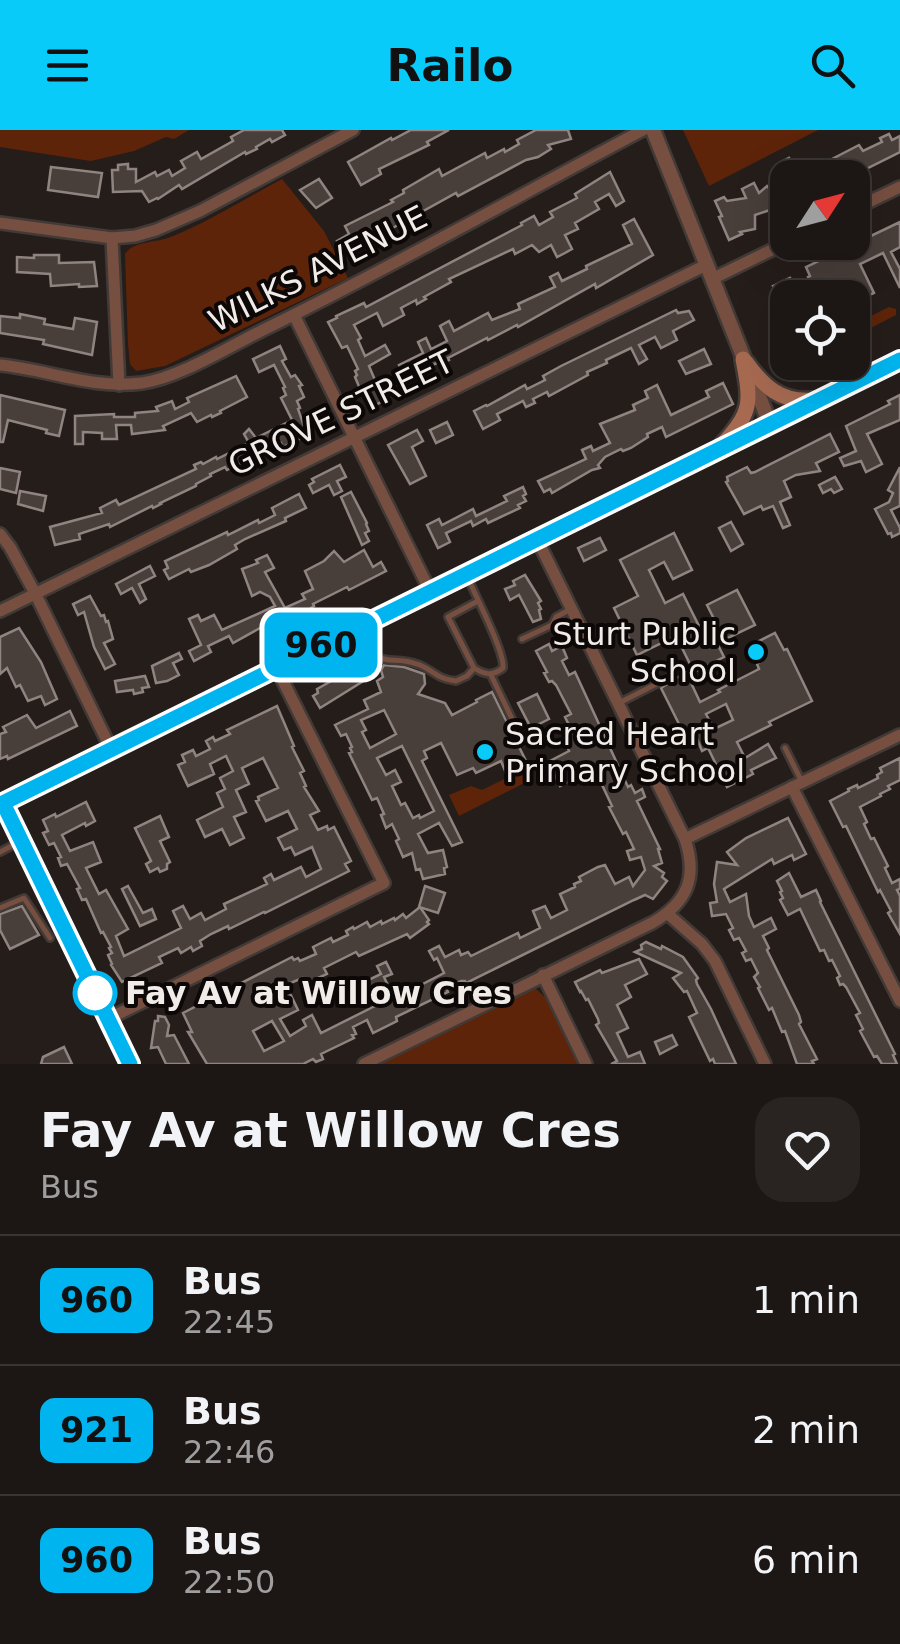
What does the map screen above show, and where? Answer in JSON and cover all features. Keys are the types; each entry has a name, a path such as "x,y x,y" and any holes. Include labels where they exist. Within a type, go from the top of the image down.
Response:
{"main road":[{"path":"744,359 776,394 790,400 818,400"},
{"path":"716,452 739,424 749,403 744,359"},
{"path":"2,804 900,360"}],"street":[{"path":"0,223 112,238 134,236 178,222 354,130"},
{"name":"WILKS AVENUE","path":"0,365 92,384 148,382 294,315 643,130"},
{"path":"653,130 770,424"},
{"path":"870,201 900,186"},
{"path":"112,238 119,385"},
{"name":"GROVE STREET","path":"0,611 354,437 709,272 770,249"},
{"path":"294,315 430,591"},
{"path":"0,534 35,593 111,749"},
{"path":"364,1064 668,914 680,903 689,880 691,863 686,839 537,539"},
{"path":"108,1020 384,883 276,667"},
{"path":"686,839 900,735"},
{"path":"798,785 900,1001"},
{"path":"2,804 130,1064"},
{"path":"668,914 715,961 766,1064"},
{"path":"543,975 586,1064"}],"lane":[{"path":"466,574 504,661 503,668 491,674 474,668 448,617 478,602"},
{"path":"522,639 552,625 556,617 572,609"},
{"path":"358,626 380,658 424,666 433,674 456,681 474,668"},
{"path":"491,674 523,742"},
{"path":"618,703 670,677"},
{"path":"785,748 798,785"},
{"path":"0,852 22,841"},
{"path":"0,908 24,898 50,938"}],"shaded area":[{"path":"0,130 189,130 174,139 166,137 134,151 91,161 0,147"},
{"path":"683,130 818,130 709,186"},
{"path":"282,179 324,231 348,278 165,366 136,371 130,364 128,344 125,254 139,245 196,226"},
{"path":"889,307 896,309 896,315 870,328 870,316"},
{"path":"527,768 532,779 459,816 449,795 471,786 482,790"},
{"path":"536,989 546,998 579,1064 377,1064 527,990"}],"building":[{"path":"244,130 282,130 285,135 272,142 270,139 182,189 179,185 149,202 142,191 113,192 112,170 118,170 118,165 128,164 128,169 136,169 136,182 155,172 157,176 169,170 172,176 185,168 181,161 197,152 201,159"},
{"path":"411,130 449,130 427,142 429,145 379,169 381,174 361,185 348,162"},
{"path":"536,130 568,130 571,139 548,145 551,149 538,157 458,196 456,193 378,240 376,236 344,253 337,241 349,234 345,226 393,202 403,190 439,169 442,176 485,153 487,158 504,149 505,152"},
{"path":"889,134 892,140 900,136 900,152 870,167 870,160 830,160 859,145 863,151 882,142 880,138"},
{"path":"51,167 102,173 98,197 48,190"},
{"path":"610,172 624,201 616,206 609,194 595,202 599,209 575,223 578,229 565,235 572,249 557,257 551,245 539,252 532,245 515,254 513,249 449,279 451,282 426,299 401,308 404,315 383,326 377,313 354,325 365,356 385,345 390,354 369,366 384,401 375,405 367,394 363,396 355,377 358,369 347,346 342,348 328,322 364,303 366,307 534,216 539,225 553,217 550,212 577,198 575,194"},
{"path":"319,179 332,198 316,208 300,190"},
{"path":"754,183 759,193 767,186 770,210 755,215 755,229 740,232 729,240 715,201 724,197 727,201 746,198 742,189"},
{"path":"634,219 653,255 518,327 405,378 399,365 423,353 418,342 426,338 431,349 447,341 440,326 449,321 454,331 488,313 492,320 520,309 518,304 555,287 550,277 558,273 562,281 632,244 623,225"},
{"path":"900,222 900,247 891,252 900,269 900,288 883,253 870,259 870,236"},
{"path":"59,255 59,263 94,262 97,286 51,286 50,274 17,272 17,257"},
{"path":"821,260 868,260 860,264 868,280 809,280 806,267"},
{"path":"676,310 689,311 694,320 673,331 677,340 661,348 655,337 639,345 647,359 639,364 631,348 549,396 547,392 533,399 535,403 526,407 523,401 497,414 500,420 483,429 474,411 525,385 527,389 545,380 543,376 561,366"},
{"path":"20,314 45,319 44,324 73,329 75,318 97,322 92,355 43,344 44,340 0,333 0,316 20,318"},
{"path":"280,346 286,359 282,361 291,377 295,375 302,385 299,386 304,397 297,401 307,435 210,474 196,486 110,527 109,524 79,534 80,539 55,545 50,527 102,513 100,508 116,500 119,505 196,469 194,465 217,459 249,443 244,434 249,429 256,438 292,420 281,398 286,395 285,387 274,365 259,372 253,359"},
{"path":"704,349 711,364 686,374 679,361"},
{"path":"236,376 247,397 212,417 197,422 191,413 163,426 165,430 132,434 131,425 116,425 117,439 102,439 102,433 83,432 83,444 75,444 75,416 135,417 135,413 158,411 156,407 172,401 175,409 189,402 187,398"},
{"path":"723,383 733,404 666,437 662,427 631,448 605,457 598,465 600,468 552,493 550,489 544,492 538,481 586,459 582,450 591,446 593,451 610,443 600,424 635,410 633,405 648,398 645,391 657,385 671,415 709,397 706,391"},
{"path":"0,395 65,410 59,436 8,420 0,442"},
{"path":"900,395 900,420 867,434 882,464 866,472 861,461 844,466 840,458 856,451 846,426"},
{"path":"447,422 453,435 436,443 430,430"},
{"path":"417,430 423,441 412,447 426,476 410,484 388,445"},
{"path":"830,434 839,452 816,463 820,471 784,481 791,497 780,502 790,525 783,528 773,506 763,510 761,506 744,514 727,477 747,467 755,472"},
{"path":"340,465 346,477 337,481 342,491 334,495 329,485 313,493 309,485 314,482 312,479"},
{"path":"900,467 900,506 891,510 900,533 892,537 875,509 889,502 893,493 888,490"},
{"path":"0,468 20,472 16,493 0,489"},
{"path":"835,477 842,489 823,493 819,485"},
{"path":"523,487 526,501 518,505 520,508 488,523 486,519 473,526 471,521 446,533 450,542 438,548 427,525 439,519 442,525 473,509 476,516 507,501 504,496"},
{"path":"20,491 46,496 43,511 18,504"},
{"path":"351,492 369,531 365,533 369,541 362,545 341,497"},
{"path":"299,494 306,508 245,539 235,545 237,549 209,565 169,579 165,561 275,515 272,508"},
{"path":"731,522 743,544 731,551 719,528"},
{"path":"674,533 692,570 673,579 664,562 649,570 665,603 683,594 699,626 714,619 707,605 737,590 755,625 717,643 724,657 694,672 676,636 637,655 614,608 638,596 620,560"},
{"path":"600,538 606,550 584,561 578,548"},
{"path":"364,550 373,567 381,562 386,571 313,604 297,617 295,613 282,620 280,617 233,643 229,636 208,646 211,652 194,661 189,651 201,645 189,619 198,615 201,621 214,615 222,630 275,606 270,597 260,592 252,596 242,569 267,555 274,568 265,572 285,608 305,599 302,594 313,589 305,571 334,551 344,562"},
{"path":"150,566 155,576 139,584 146,599 140,603 132,588 121,594 116,584"},
{"path":"525,575 541,601 541,619 533,622 519,595 510,600 505,589"},
{"path":"90,596 108,621 113,639 104,643 115,664 105,669 84,612 78,615 73,604"},
{"path":"19,628 41,662 57,699 45,705 41,696 28,701 7,668 0,674 0,637"},
{"path":"775,633 812,701 737,742 745,758 768,744 776,758 727,787 708,748 702,751 693,729 684,734 661,688 686,672 700,702 759,669 760,662 751,645","holes":["726,704 733,720 714,729 706,714"]},
{"path":"549,644 552,651 562,646 567,658 562,661 569,675 575,672 628,787 631,785 635,793 642,789 645,797 637,801 660,849 662,863 654,866 667,881 653,899 645,895 466,983 461,981 446,988 448,992 396,1017 397,1021 373,1033 367,1020 353,1027 354,1038 321,1054 323,1059 316,1062 313,1059 303,1064 207,1064 188,1032 192,1032 183,1013 292,957 300,961 316,954 313,947 348,935 346,931 353,927 367,922 370,927 381,921 382,924 403,914 406,918 420,907 429,920 410,938 407,934 359,956 356,952 324,968 327,974 305,984 302,978 286,985 298,1010 280,1019 290,1036 306,1026 303,1020 312,1015 321,1033 375,1006 369,993 356,1000 350,989 381,974 377,966 386,962 392,974 384,977 392,994 411,985 413,989 444,973 429,951 439,946 445,957 459,950 461,955 468,952 471,956 518,933 520,938 540,928 533,911 545,906 551,918 567,910 560,894 598,867 605,865 615,884 629,877 633,886 645,870 641,857 630,860 627,851 634,849 609,807 612,806 594,768 560,786 548,762 569,751 563,739 573,733 565,717 571,714 556,685 544,673 547,672 536,651","holes":["272,1021 284,1041 264,1051 253,1031"]},
{"path":"179,653 182,659 173,663 179,675 156,683 152,666"},
{"path":"384,665 424,674 425,684 418,694 445,703 452,715 492,692 527,763 506,773 501,761 476,773 473,768 457,775 441,743 424,751 427,758 422,761 462,842 452,846 439,823 418,834 428,853 443,850 445,874 423,879 412,853 403,857 392,824 386,828 377,798 372,800 349,753 352,747 346,734 341,736 335,725 368,709 364,700 381,692 377,681 383,677","holes":["384,710 396,734 370,748 361,720","402,746 434,811 420,818 413,818 405,803 401,805 392,786 401,782 395,770 386,775 377,758"]},
{"path":"358,666 365,680 320,708 313,696 317,689"},
{"path":"145,676 149,687 142,688 143,692 117,692 115,681"},
{"path":"537,694 549,719 531,728 518,703"},
{"path":"277,706 304,771 300,773 304,787 319,811 310,815 318,830 334,827 351,861 345,864 349,871 265,913 211,934 193,951 191,947 181,953 178,948 159,957 162,963 122,982 111,965 111,947 86,899 82,900 67,864 61,866 54,843 49,845 43,833 48,831 43,820 86,802 95,821 62,835 70,851 93,842 101,862 86,868 99,894 106,890 128,929 116,936 124,956 181,928 173,911 183,906 190,919 201,913 205,920 226,909 224,904 267,884 264,878 271,874 274,880 301,867 306,877 321,869 312,847 295,855 291,847 284,850 278,838 297,829 288,811 266,821 256,801 278,788 263,758 242,768 249,784 236,790 246,812 234,817 244,838 230,845 222,829 205,837 197,820 223,807 217,793 225,789 220,778 233,771 226,756 210,764 214,774 188,786 178,765 185,762 182,755 193,750 196,756 210,749 206,741 230,734 227,730"},
{"path":"70,711 77,726 8,759 0,759 0,734 6,732 3,727 27,715 36,728"},
{"path":"900,758 900,780 860,807 892,883 900,879 900,934 830,801 848,789 878,778 880,768"},
{"path":"160,816 169,837 160,841 170,862 167,869 150,872 146,864 151,861 135,828"},
{"path":"788,818 806,854 794,860 792,855 774,864 772,859 724,889 730,902 746,894 754,927 771,918 776,929 763,936 767,950 799,1015 799,1024 817,1059 812,1061 814,1064 797,1064 785,1031 782,1032 758,988 754,977 758,973 751,959 746,961 739,938 734,940 726,914 712,916 710,903 717,902 717,862 737,865 727,852"},
{"path":"789,873 801,897 816,890 897,1064 882,1064 874,1057 860,1031 863,1029 856,1015 860,1013 846,987 840,985 832,960 824,950 820,951 800,909 788,915 777,881"},
{"path":"128,886 143,913 152,909 156,919 140,926 122,889"},
{"path":"425,886 445,893 438,913 419,907"},
{"path":"22,906 39,935 10,949 0,930 0,914"},
{"path":"646,942 683,957 698,978 697,984 736,1064 710,1061 689,1017 697,1013 687,991 673,978 681,973 635,952"},
{"path":"639,959 647,974 625,985 631,997 617,1005 628,1028 617,1033 628,1057 640,1052 645,1064 611,1064 617,1061 596,1025 598,1019 588,999 575,982"},
{"path":"158,1016 165,1017 169,1025 167,1036 174,1035 189,1064 166,1064 158,1047 151,1048"},
{"path":"672,1035 677,1045 660,1054 655,1042"},
{"path":"64,1047 72,1064 41,1064 43,1057"}],"bus line":[{"name":"960","path":"130,1064 3,803 900,360"}],"place":[{"name":"Sturt Public School","path":"756,652"},
{"name":"Sacred Heart Primary School","path":"485,752"},
{"name":"Fay Av at Willow Cres","path":"95,993"}]}
